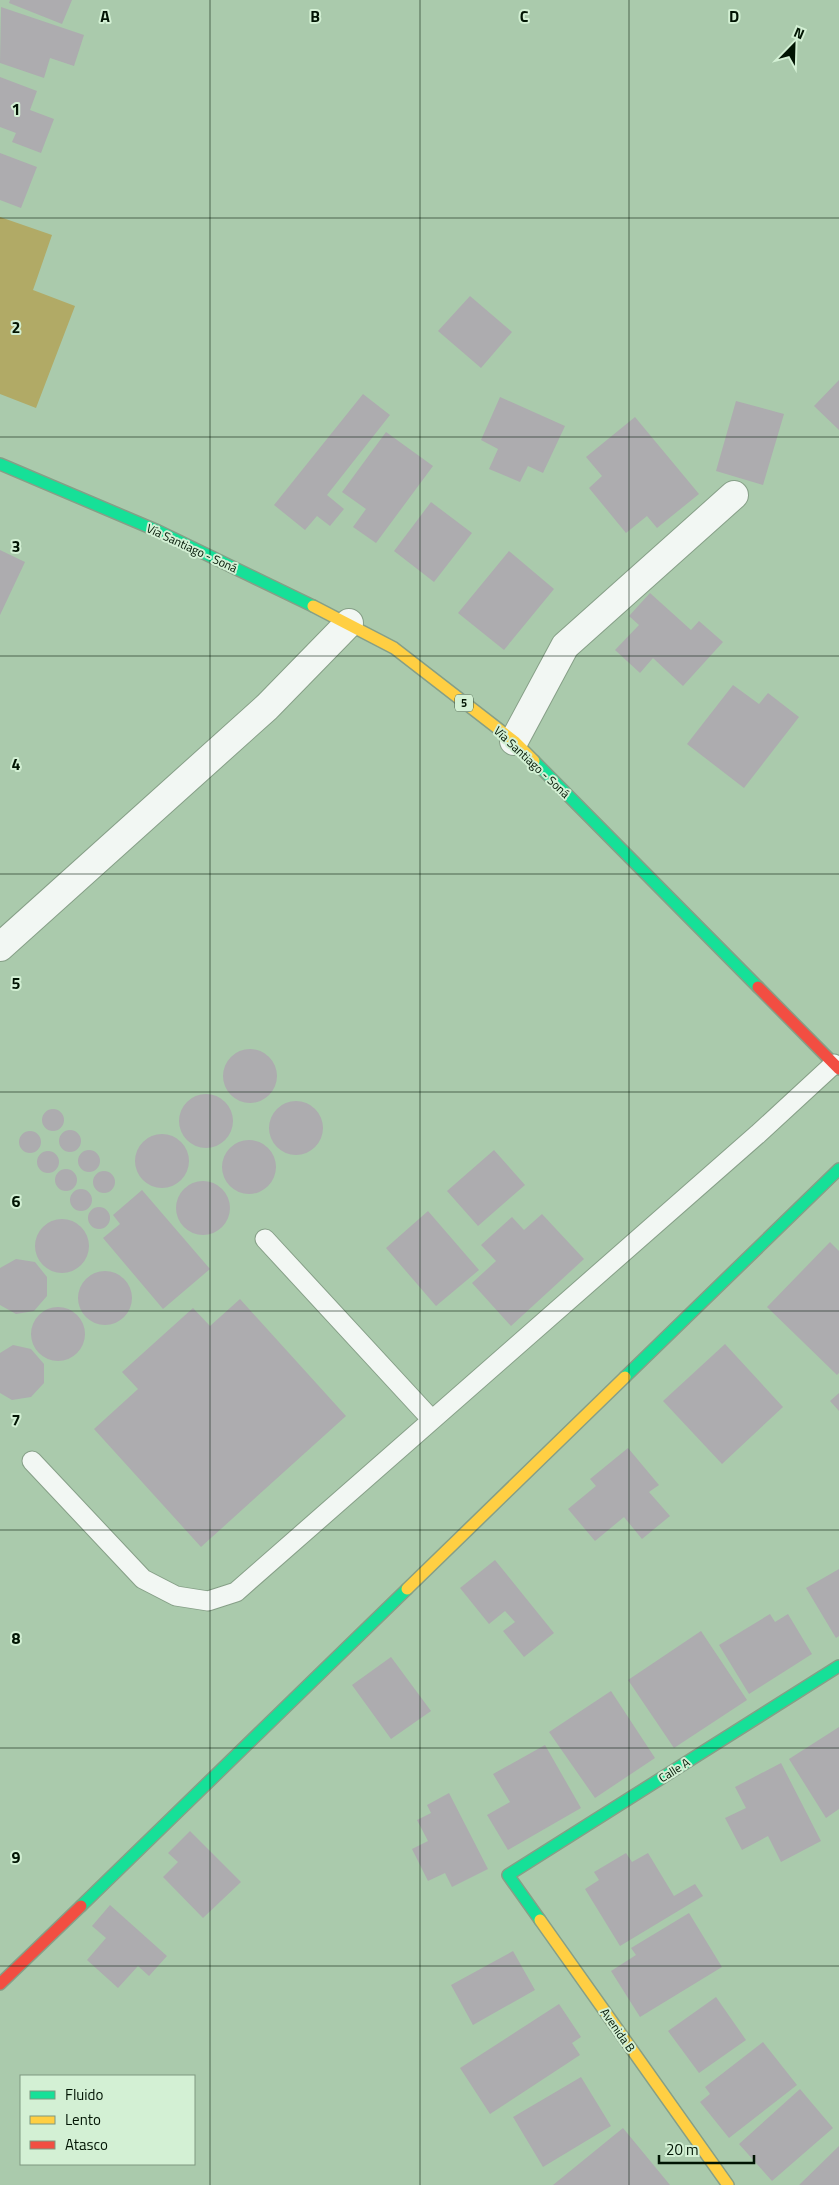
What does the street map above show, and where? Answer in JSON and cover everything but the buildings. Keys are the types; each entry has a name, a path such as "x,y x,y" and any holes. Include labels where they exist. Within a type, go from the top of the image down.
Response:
{"street":[{"name":"Vía Santiago - Soná","path":"0,464 158,531 349,623 394,648 514,741 836,1066"},
{"path":"514,741 565,646 734,495"},
{"path":"0,948 266,706 349,623"},
{"path":"0,1984 839,1170"},
{"name":"Calle A","path":"508,1875 839,1666"},
{"name":"Avenida B","path":"508,1875 728,2185"}],"lane":[{"path":"32,1462 143,1579 176,1596 208,1601 236,1592 836,1066"},
{"path":"265,1239 432,1420"}],"shaded area":[{"path":"0,217 52,235 33,290 75,306 36,408 0,394"}],"traffic: fast":[{"path":"0,464 158,531 313,606"},
{"path":"534,761 758,987"},
{"path":"625,1377 839,1169"},
{"path":"81,1906 407,1589"},
{"path":"540,1920 508,1875 839,1666"}],"traffic: slow":[{"path":"313,606 394,648 514,741 534,761"},
{"path":"407,1589 625,1377"},
{"path":"540,1920 728,2185"}],"traffic: jam":[{"path":"758,987 839,1069"},
{"path":"0,1984 81,1906"}]}
